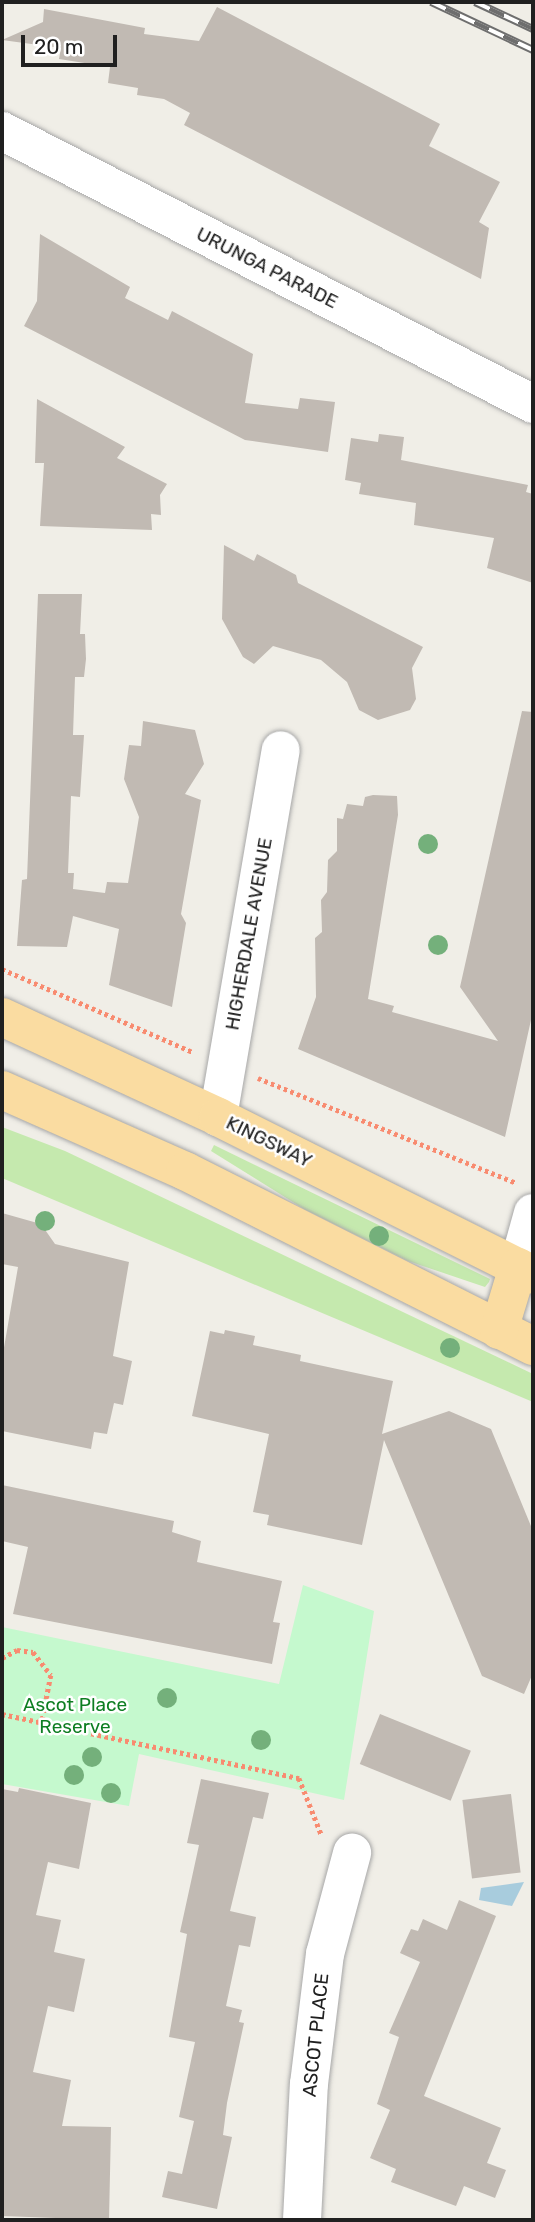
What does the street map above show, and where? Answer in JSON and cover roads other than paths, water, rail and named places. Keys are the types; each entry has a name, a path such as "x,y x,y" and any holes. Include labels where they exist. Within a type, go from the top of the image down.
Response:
{"main road":[{"name":"KINGSWAY","path":"2,1017 218,1117 525,1271"},
{"path":"2,1090 185,1171 533,1346"},
{"path":"499,1330 525,1271"}],"street":[{"name":"URUNGA PARADE","path":"2,131 533,404"},
{"name":"HIGHERDALE AVENUE","path":"218,1117 281,750"},
{"path":"525,1271 526,1199"},
{"name":"ASCOT PLACE","path":"302,2220 309,2084 325,1954 352,1853"}],"water":[{"path":"524,1882 512,1906 479,1900 481,1888"}],"railway":[{"path":"431,2 533,50"},
{"path":"475,2 533,29"}],"park label":[{"name":"Ascot Place Reserve","path":"75,1716"}]}
